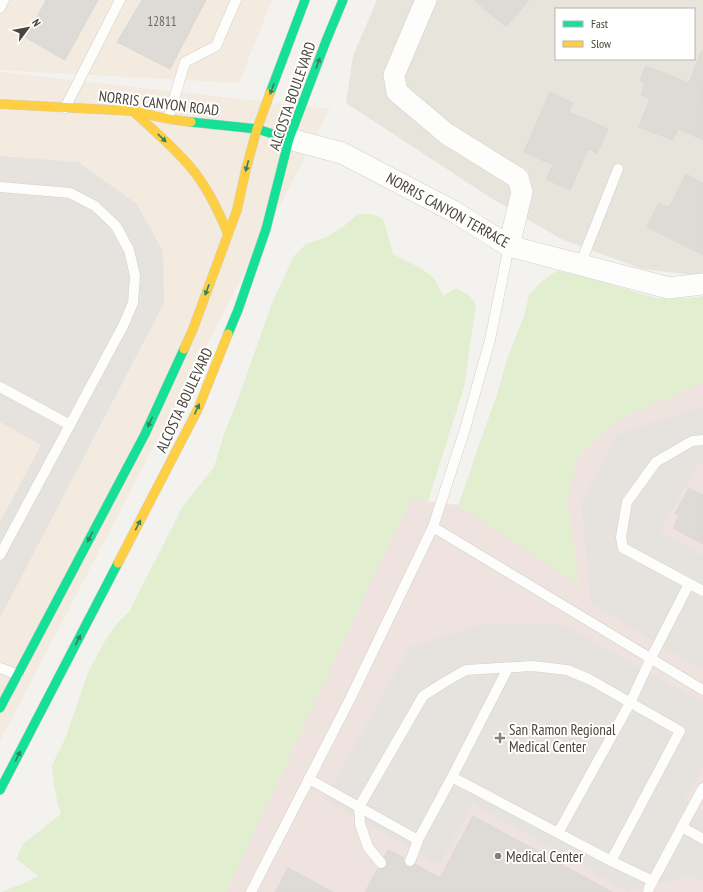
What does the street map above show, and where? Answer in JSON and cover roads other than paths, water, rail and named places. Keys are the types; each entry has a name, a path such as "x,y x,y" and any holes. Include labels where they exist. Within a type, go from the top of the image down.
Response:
{"main road":[{"name":"ALCOSTA BOULEVARD","path":"0,708 145,434 193,329 237,210 257,129 305,0"},
{"name":"ALCOSTA BOULEVARD","path":"0,790 198,409 238,310 266,229 289,139 343,0"},
{"name":"NORRIS CANYON ROAD","path":"0,104 133,111 168,119 257,129 289,139"},
{"path":"133,111 193,170 220,214 228,234"}],"street":[{"path":"426,0 394,75 398,92 447,134 518,178 522,192 509,246"},
{"name":"NORRIS CANYON TERRACE","path":"289,139 342,153 454,211 509,246 669,288 703,284"}],"lane":[{"path":"0,8 4,0"},
{"path":"65,108 120,0"},
{"path":"168,119 184,62 216,46 236,0"},
{"path":"580,265 618,169"},
{"path":"0,187 70,193 95,206 116,226 129,250 135,276 133,303 123,326 0,555"},
{"path":"251,892 350,699 433,527 465,428 490,340 509,246"},
{"path":"0,387 70,425"},
{"path":"703,440 692,441 656,462 627,502 621,537 624,548 703,591"},
{"path":"433,527 703,690"},
{"path":"558,833 630,703 689,584"},
{"path":"381,863 368,847 360,824 360,808 423,696 466,670 532,666 567,670 589,679 680,731 611,861"},
{"path":"0,668 18,675"},
{"path":"410,861 418,840 508,668"},
{"path":"452,777 652,881"},
{"path":"309,779 418,840"},
{"path":"648,892 652,881 703,788"},
{"path":"682,827 703,839"}],"place":[{"name":"San Ramon Regional Medical Center","path":"500,738"},
{"name":"Medical Center","path":"498,856"}]}
